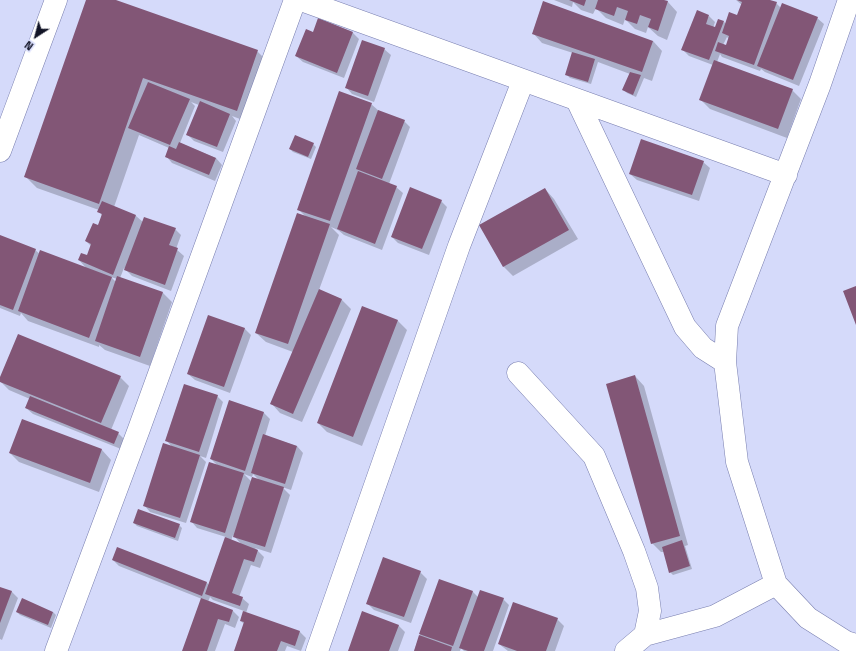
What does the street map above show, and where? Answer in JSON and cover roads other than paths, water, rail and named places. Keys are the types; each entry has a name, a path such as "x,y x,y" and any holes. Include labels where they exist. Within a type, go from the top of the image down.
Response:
{"street":[{"path":"0,150 56,0"},
{"path":"56,651 142,421 295,0"},
{"path":"301,0 786,176"},
{"path":"849,0 786,176 727,326 725,362 737,462 776,584 808,618 846,642 856,645"},
{"path":"317,651 413,381 446,282 523,81"},
{"path":"576,100 685,327 703,348 725,362"},
{"path":"518,374 594,456 634,551 647,588 650,611 645,635"},
{"path":"626,651 645,635 715,616 776,584"}]}
